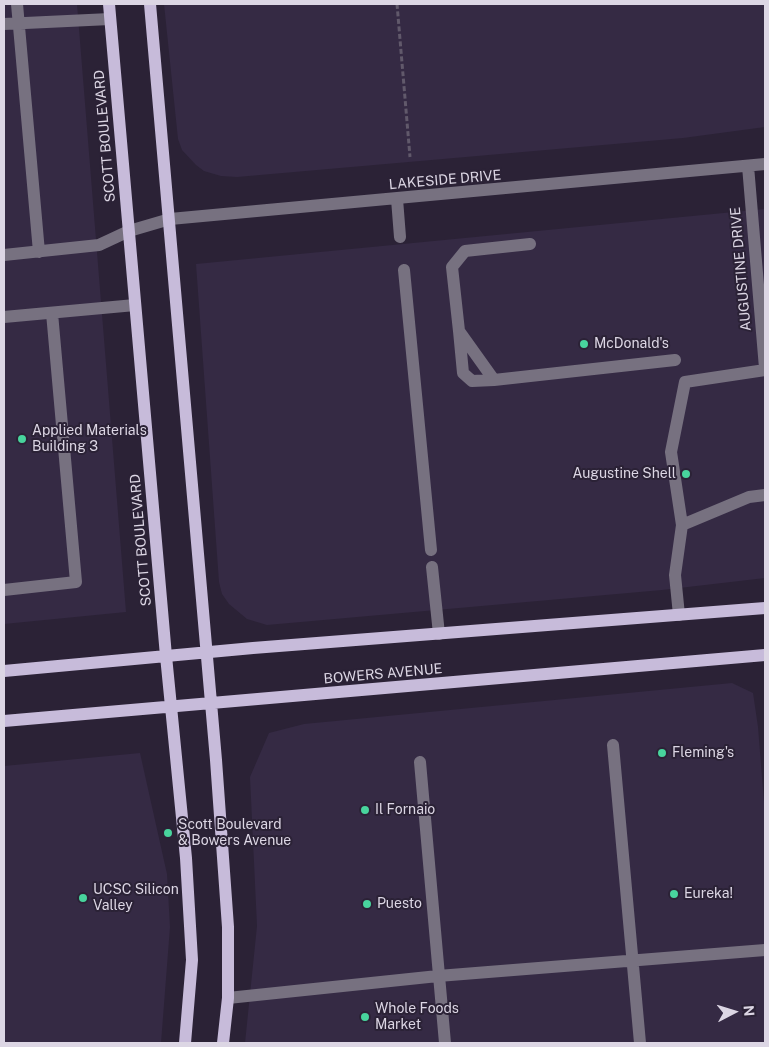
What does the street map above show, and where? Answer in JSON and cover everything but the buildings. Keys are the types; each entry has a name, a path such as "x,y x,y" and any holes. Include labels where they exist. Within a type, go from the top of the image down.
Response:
{"main road":[{"name":"SCOTT BOULEVARD","path":"108,4 191,920 192,960 185,1043"},
{"path":"150,4 211,704 228,927 228,998 223,1043"},
{"path":"4,672 253,648 765,608"},
{"name":"BOWERS AVENUE","path":"4,721 765,655"}],"street":[{"path":"17,4 38,252"},
{"path":"4,24 110,19"},
{"name":"LAKESIDE DRIVE","path":"4,255 99,244 129,231 170,219 765,164"},
{"name":"AUGUSTINE DRIVE","path":"748,166 765,369"},
{"path":"397,199 400,237"},
{"path":"530,244 465,252 452,267 463,373 472,381 675,360"},
{"path":"404,270 430,550"},
{"path":"4,317 135,305"},
{"path":"4,590 76,582 52,313"},
{"path":"459,331 494,380"},
{"path":"679,615 675,575 682,525 671,452 686,382 765,369"},
{"path":"682,525 749,497 765,495"},
{"path":"432,567 439,634"},
{"path":"765,655 765,660"},
{"path":"614,745 640,1043"},
{"path":"420,762 445,1043"},
{"path":"228,998 438,976 765,950"}],"path":[{"path":"397,4 410,157"}],"shaded area":[{"path":"4,4 77,4 126,612 4,624"},
{"path":"164,4 765,4 765,127 683,138 237,177 221,176 204,171 196,165 182,150 178,139"},
{"path":"765,209 765,578 662,590 267,625 247,619 229,604 222,594 219,582 196,264"},
{"path":"732,683 753,693 758,727 765,815 765,1043 245,1043 257,926 250,777 269,733 304,724"},
{"name":"UCSC Silicon Valley","path":"140,753 167,874 170,927 161,1043 4,1043 4,766"}],"place":[{"name":"McDonald's","path":"584,344"},
{"name":"Applied Materials Building 3","path":"22,439"},
{"name":"Augustine Shell","path":"686,474"},
{"name":"Fleming's","path":"662,753"},
{"name":"Il Fornaio","path":"365,810"},
{"name":"Scott Boulevard & Bowers Avenue","path":"168,833"},
{"name":"Eureka!","path":"674,894"},
{"name":"UCSC Silicon Valley","path":"83,898"},
{"name":"Puesto","path":"367,904"},
{"name":"Whole Foods Market","path":"365,1017"}]}
